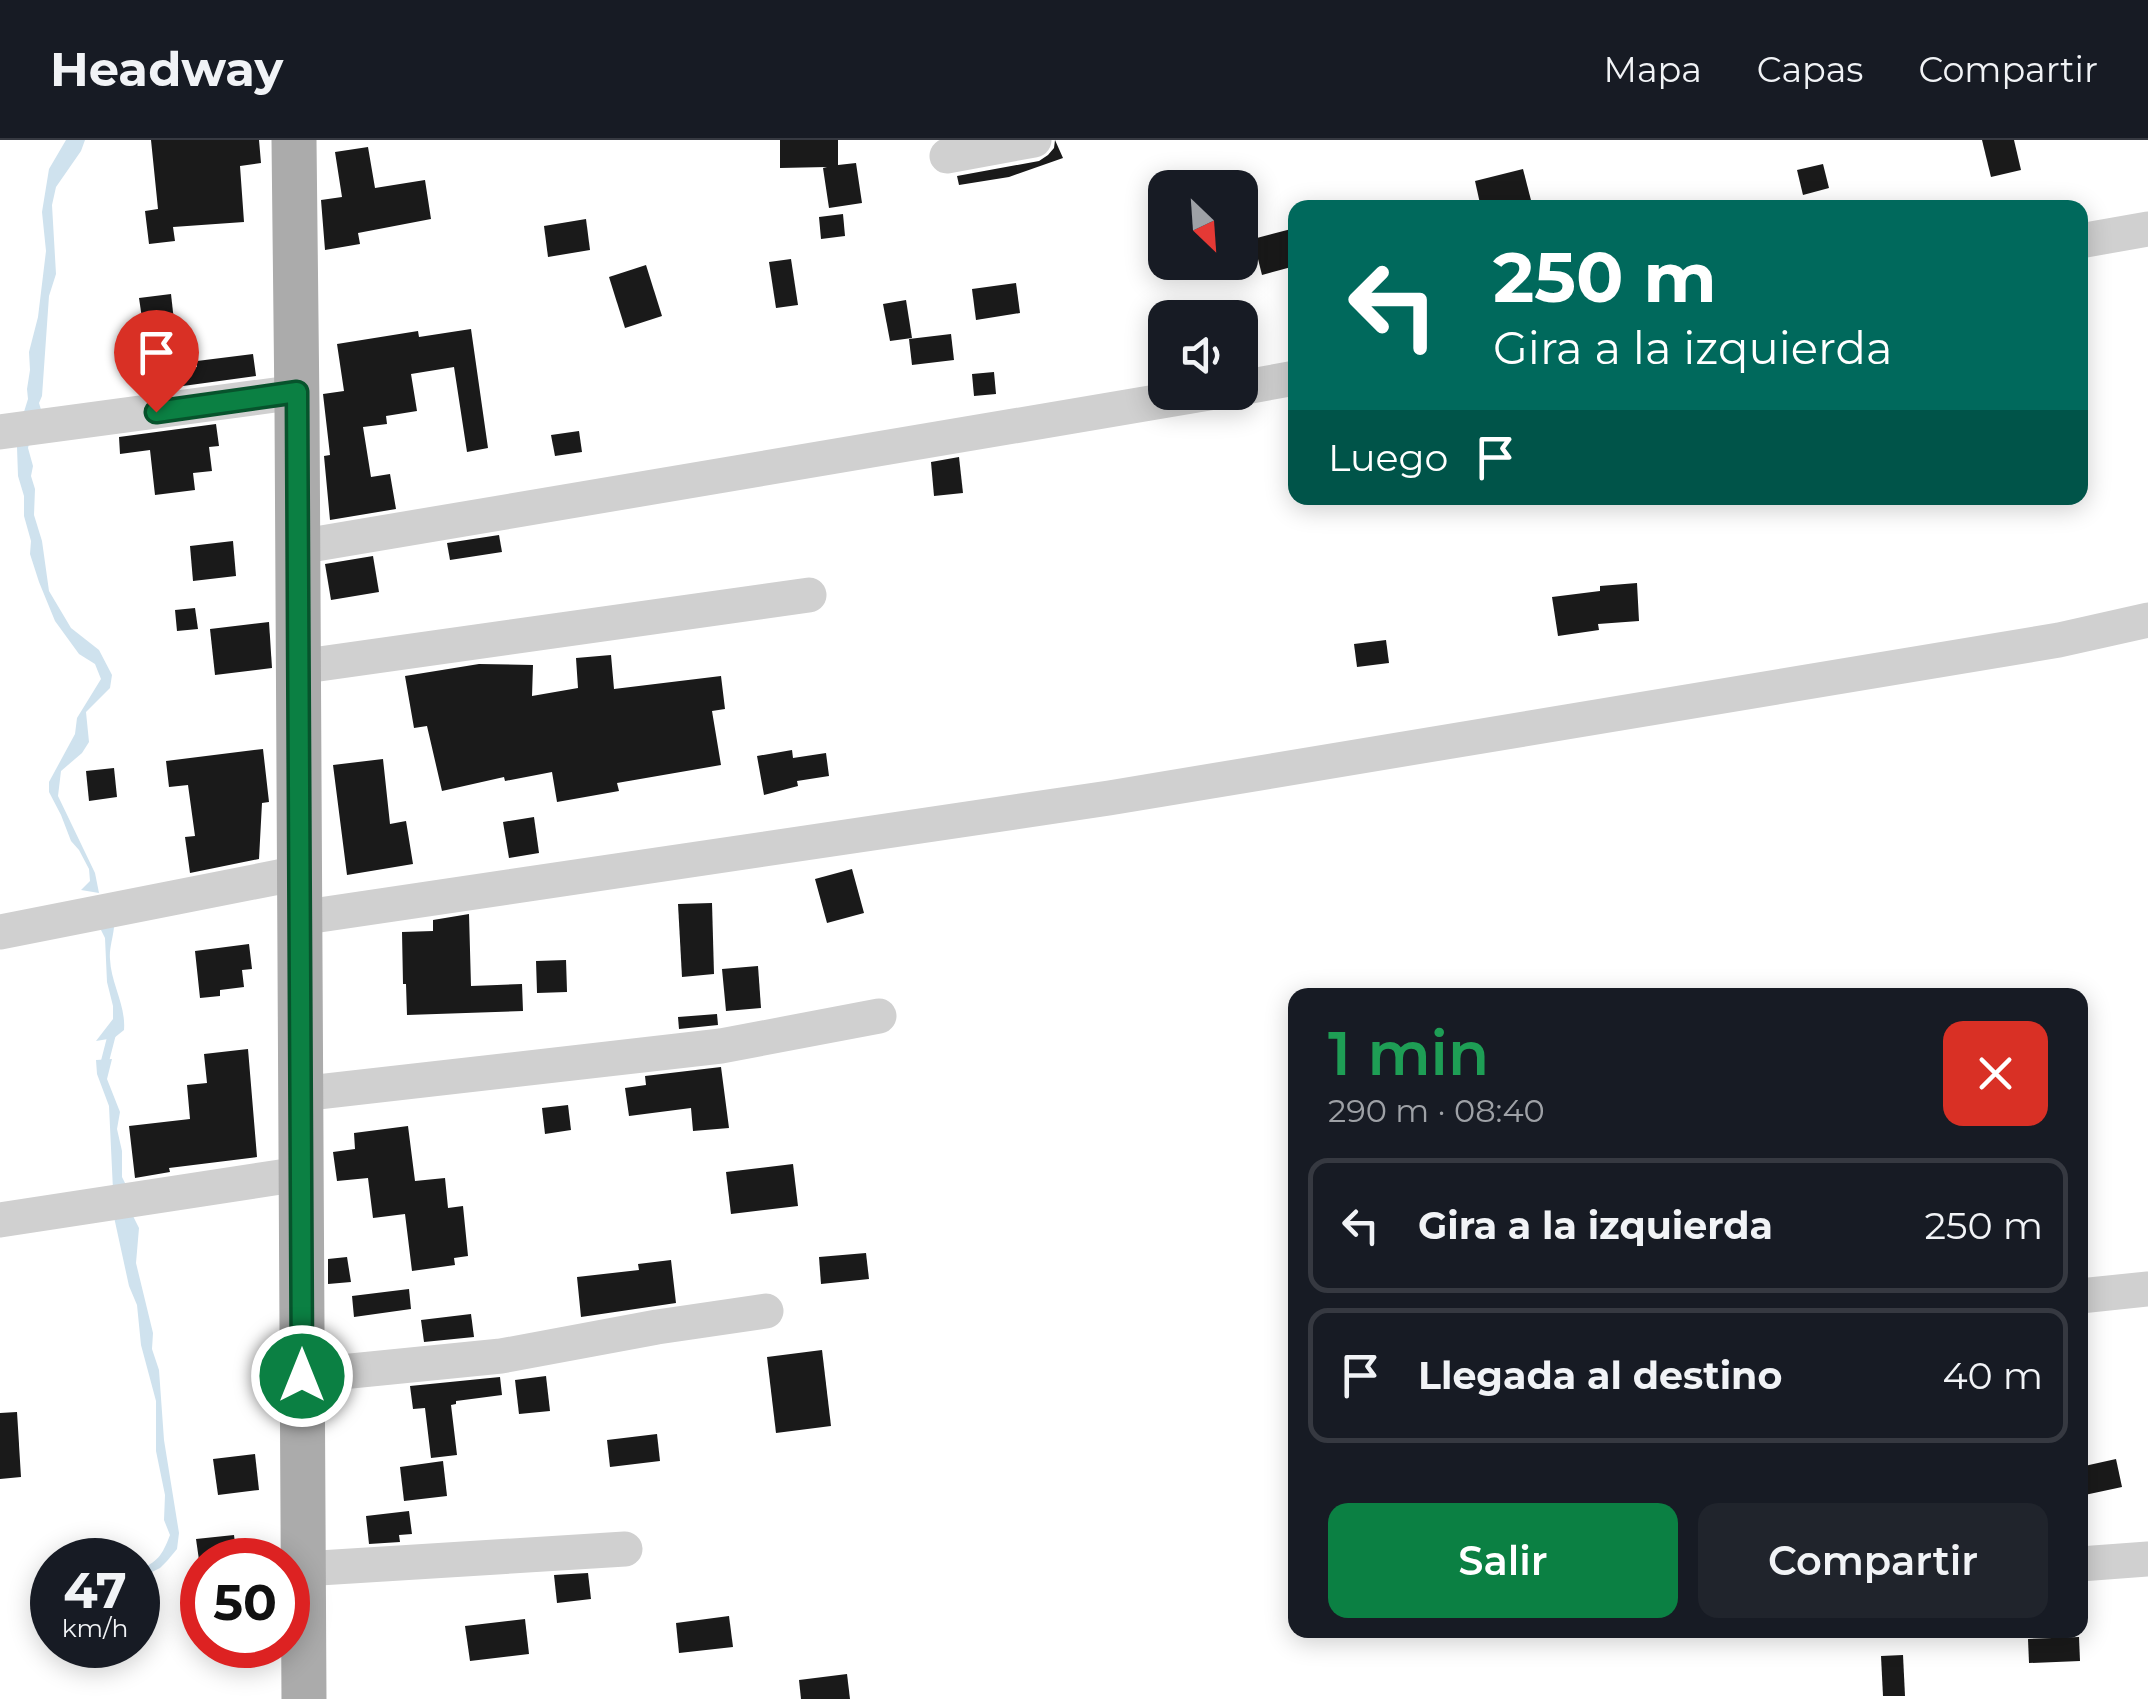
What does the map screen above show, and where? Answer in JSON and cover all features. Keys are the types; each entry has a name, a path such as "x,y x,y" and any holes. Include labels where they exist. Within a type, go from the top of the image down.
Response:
{"main road":[{"path":"294,140 303,1538"},
{"path":"304,1668 304,1699"}],"street":[{"path":"948,156 1034,140"},
{"path":"2088,240 2148,229"},
{"path":"1258,385 1288,379"},
{"path":"0,432 297,392"},
{"path":"298,547 1148,403"},
{"path":"298,668 809,595"},
{"path":"299,918 1129,794 2059,640 2148,620"},
{"path":"0,932 299,874"},
{"path":"300,1094 721,1046 879,1016"},
{"path":"0,1220 300,1174"},
{"path":"2088,1295 2148,1289"},
{"path":"302,1376 501,1356 766,1311"},
{"path":"310,1570 624,1549"},
{"path":"2088,1563 2148,1559"}],"water":[{"path":"66,140 85,140 56,187 52,205 56,274 49,296 39,403 42,413 23,415 46,251 42,212 49,169"},
{"path":"31,436 28,448 33,466 34,515 49,591 71,628 99,650 112,675 110,688 86,712 89,742 61,771 58,796 95,873 99,893 81,890 90,881 89,869 71,841 49,792 49,782 75,734 77,718 101,679 95,664 79,654 55,621 30,554 17,447"},
{"path":"95,918 114,927 111,968 124,1021 124,1030 114,1038 96,1041 113,1019 113,1006 107,982 105,938"},
{"path":"112,1059 107,1079 120,1112 117,1129 126,1185 113,1190 109,1106 96,1060"},
{"path":"133,1216 139,1228 136,1263 159,1370 164,1440 179,1533 177,1549 160,1568 160,1554 170,1535 164,1520 165,1495 156,1451 156,1401 114,1217"}],"building":[{"path":"151,140 259,140 261,163 240,166 244,222 173,227 175,241 149,244 145,211 158,209"},
{"path":"780,140 838,140 838,165 856,163 862,203 829,208 823,168 827,167 780,168"},
{"path":"1055,140 1063,158 1009,177 959,185 957,176 1039,161 1054,148"},
{"path":"1982,140 2014,140 2021,170 1991,177"},
{"path":"368,147 375,188 425,180 431,219 358,233 360,244 325,250 321,200 342,197 335,152"},
{"path":"1823,164 1829,188 1803,195 1797,170"},
{"path":"1523,169 1531,200 1479,200 1475,181"},
{"path":"843,214 845,236 821,239 819,217"},
{"path":"586,219 590,250 548,257 544,226"},
{"path":"1288,230 1288,268 1262,275 1258,238"},
{"path":"791,259 798,305 776,308 769,262"},
{"path":"646,265 662,316 625,328 609,277"},
{"path":"1016,283 1020,313 976,320 972,289"},
{"path":"171,294 174,321 143,325 139,298"},
{"path":"906,300 912,338 890,341 883,304"},
{"path":"471,329 488,448 467,452 454,367 411,374 417,411 386,416 387,424 363,427 371,477 390,474 396,509 330,520 324,456 330,455 323,394 344,391 337,344 418,331 419,337"},
{"path":"951,334 954,360 912,365 909,339"},
{"path":"253,354 256,376 161,389 159,372 197,367 197,361"},
{"path":"994,372 996,394 974,396 972,374"},
{"path":"216,424 219,446 209,447 212,471 193,473 195,490 155,495 150,450 120,454 119,437"},
{"path":"579,431 582,452 555,456 551,435"},
{"path":"959,457 963,493 934,496 931,462"},
{"path":"499,535 502,552 450,560 447,543"},
{"path":"233,541 236,576 193,581 190,546"},
{"path":"373,556 379,592 331,600 325,564"},
{"path":"1637,583 1639,621 1598,624 1599,630 1558,636 1552,597 1600,591 1600,586"},
{"path":"195,608 198,629 177,631 175,610"},
{"path":"269,622 272,668 215,675 210,629"},
{"path":"1386,640 1389,663 1357,667 1354,644"},
{"path":"611,655 614,689 721,676 725,709 712,711 721,765 617,783 619,791 557,802 552,772 505,781 504,777 442,791 427,726 414,728 405,676 479,664 533,665 532,696 578,688 576,658"},
{"path":"263,749 269,802 262,803 259,859 190,873 185,837 195,836 188,785 169,787 166,761"},
{"path":"792,750 793,758 826,753 829,776 797,781 798,786 764,795 757,756"},
{"path":"383,759 390,824 406,821 413,864 347,875 333,765"},
{"path":"114,768 117,797 89,801 86,771"},
{"path":"534,817 539,853 509,858 503,822"},
{"path":"852,869 864,913 827,923 815,879"},
{"path":"712,903 714,974 682,977 678,904"},
{"path":"469,914 471,986 522,984 523,1011 407,1015 402,932 433,931 433,920"},
{"path":"249,944 252,969 242,970 244,987 200,998 195,951"},
{"path":"566,960 567,992 537,993 536,961"},
{"path":"758,966 761,1008 726,1011 722,969"},
{"path":"717,1014 718,1025 679,1029 678,1017"},
{"path":"248,1049 257,1157 169,1168 170,1172 135,1178 129,1126 190,1119 187,1085 207,1083 204,1054"},
{"path":"721,1067 729,1128 693,1131 691,1108 629,1116 625,1088 646,1085 645,1076"},
{"path":"568,1105 571,1130 545,1134 542,1108"},
{"path":"408,1126 415,1181 445,1178 448,1208 463,1206 468,1256 454,1258 455,1265 412,1271 405,1214 373,1218 368,1178 337,1181 333,1152 355,1149 354,1133"},
{"path":"793,1164 798,1206 731,1214 726,1172"},
{"path":"866,1253 869,1279 821,1284 819,1257"},
{"path":"347,1257 351,1282 328,1284 328,1259"},
{"path":"671,1260 676,1303 581,1317 577,1277 639,1270 638,1264"},
{"path":"409,1289 411,1309 354,1317 352,1296"},
{"path":"471,1314 474,1337 424,1342 421,1320"},
{"path":"822,1350 831,1426 776,1433 767,1357"},
{"path":"546,1376 550,1411 519,1414 515,1380"},
{"path":"500,1377 502,1395 451,1405 457,1455 431,1458 425,1408 413,1409 410,1386"},
{"path":"17,1412 21,1477 0,1479 0,1413"},
{"path":"657,1434 660,1461 610,1467 607,1440"},
{"path":"255,1454 259,1490 218,1495 213,1459"},
{"path":"2116,1459 2122,1487 2088,1494 2088,1465"},
{"path":"443,1461 447,1496 404,1501 400,1467"},
{"path":"409,1511 412,1534 399,1535 400,1542 369,1544 366,1516"},
{"path":"588,1573 591,1599 557,1603 554,1575"},
{"path":"729,1616 733,1647 679,1653 676,1623"},
{"path":"525,1619 529,1654 470,1661 465,1626"},
{"path":"2079,1638 2080,1661 2029,1663 2028,1639"},
{"path":"1903,1655 1905,1696 1883,1696 1881,1656"},
{"path":"847,1674 850,1699 801,1699 799,1680"}],"waterway":[{"path":"104,1065 113,1030"}],"route":[{"path":"156,412 297,392 302,1376"}]}
